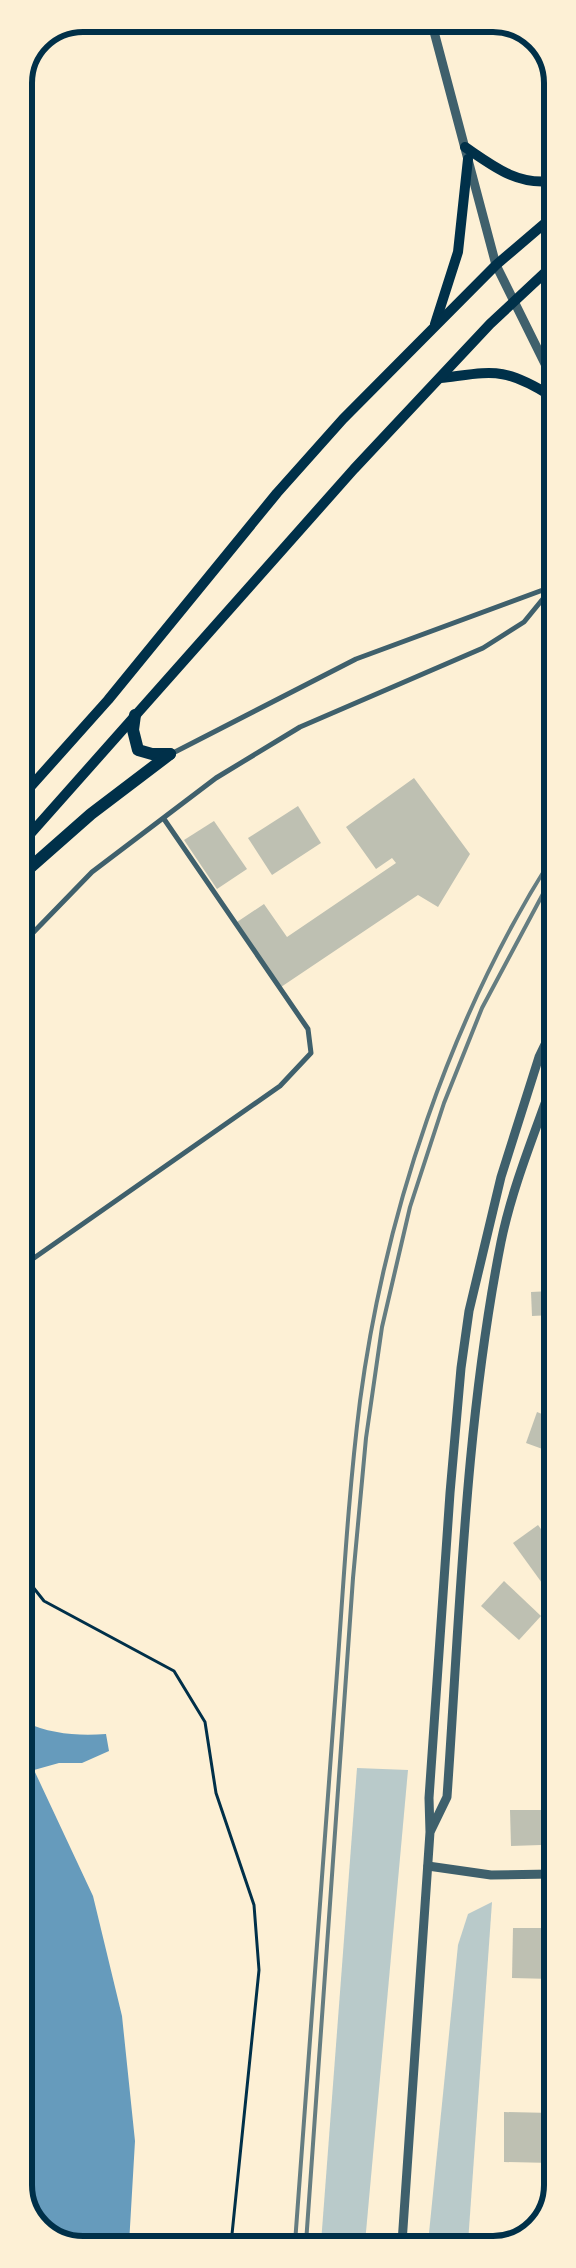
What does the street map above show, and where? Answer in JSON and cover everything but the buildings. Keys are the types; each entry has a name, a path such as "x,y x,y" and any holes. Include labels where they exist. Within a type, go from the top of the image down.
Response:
{"main road":[{"path":"466,147 503,173 521,180 544,181"},
{"path":"434,327 458,252 468,159"},
{"path":"32,785 108,700 277,493 344,419 496,265 544,224"},
{"path":"32,832 354,469 440,378 544,274"},
{"path":"440,378 492,372 523,379 544,392"},
{"path":"134,715 133,730 138,750 152,754 170,754"},
{"path":"32,867 91,814 170,754"}],"street":[{"path":"434,33 496,265 544,362"},
{"path":"170,754 356,659 544,591"},
{"path":"32,934 92,872 216,778 300,727 483,648 524,622 544,597"},
{"path":"32,1259 280,1086 312,1053 308,1029 164,819"},
{"path":"402,2236 428,1866 429,1798 449,1503 461,1368 469,1311 501,1177 544,1047"},
{"path":"430,1832 447,1797 479,1383 500,1250 517,1186 544,1107"},
{"path":"428,1866 491,1874 544,1874"}],"path":[{"path":"32,1587 44,1601 174,1671 205,1722 216,1793 254,1905 260,1970 232,2235"}],"shaded area":[{"path":"357,1768 408,1770 366,2236 322,2236"},
{"path":"492,1902 468,2236 429,2236 458,1945 468,1914"}],"water":[{"path":"32,1725 64,1733 106,1734 109,1751 82,1763 59,1763 34,1770 93,1896 122,2016 135,2141 130,2235 74,2235 58,2229 43,2216 36,2204 32,2184"}],"railway":[{"path":"296,2236 349,1508 360,1401 371,1331 386,1260 405,1189 427,1119 453,1051 482,984 515,920 544,871"},
{"path":"307,2236 353,1578 366,1438 382,1327 410,1207 444,1103 482,1008 544,892"}]}
